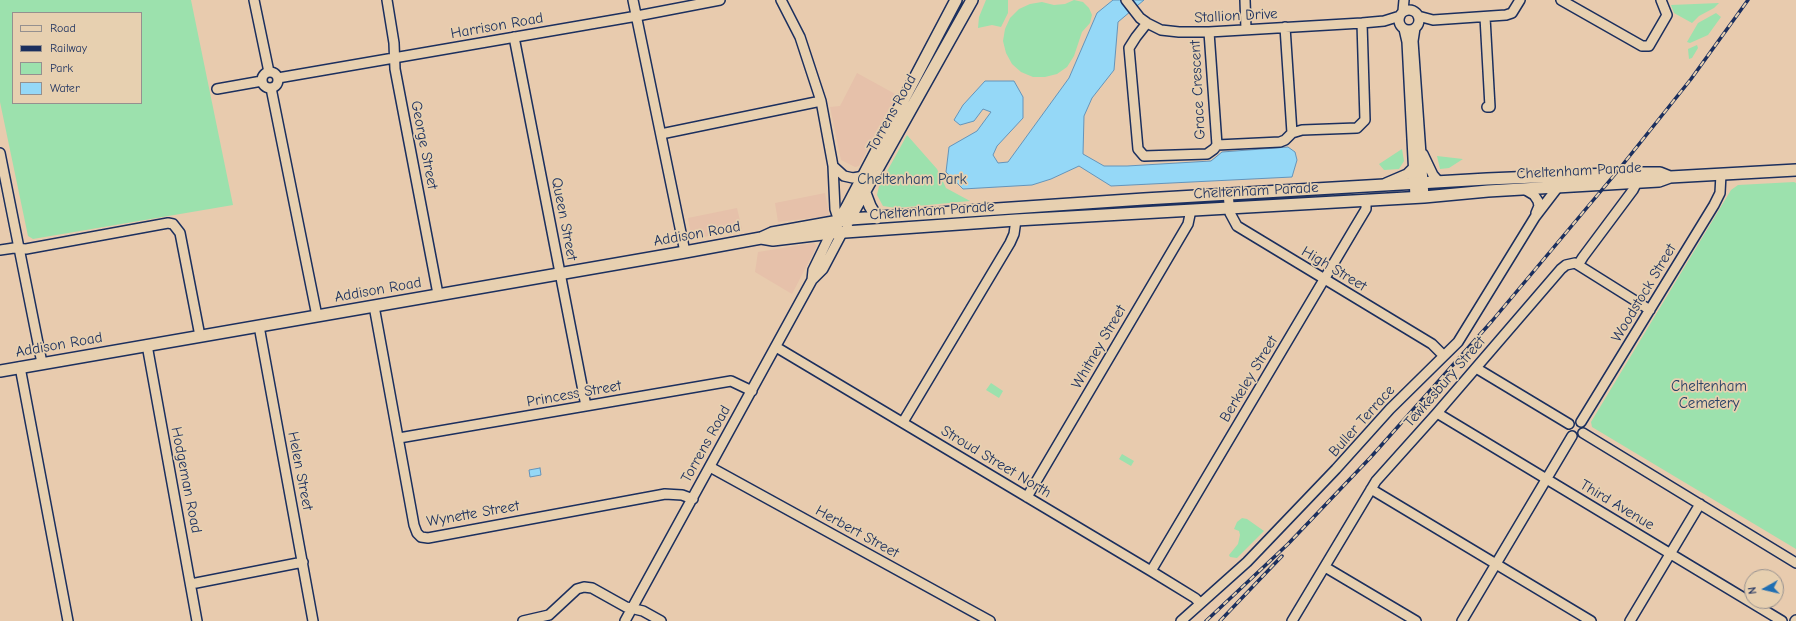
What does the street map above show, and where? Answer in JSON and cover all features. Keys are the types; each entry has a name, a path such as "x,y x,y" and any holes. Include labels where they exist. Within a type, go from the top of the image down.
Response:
{"main road":[{"name":"Torrens Road","path":"837,233 839,221 956,0"},
{"name":"Torrens Road","path":"837,233 850,219 972,0"},
{"path":"933,44 938,40 942,41 946,46"},
{"name":"Cheltenham Parade","path":"837,233 1016,220 1420,197 1659,181 1670,177 1796,170"},
{"name":"Cheltenham Parade","path":"839,221 850,219 1228,194 1419,183 1621,173 1660,173 1670,177"},
{"path":"864,193 877,218"},
{"name":"Addison Road","path":"0,371 685,252 761,238 772,233 839,221"},
{"name":"Addison Road","path":"761,238 773,240 837,233"}],"street":[{"path":"254,0 269,72"},
{"name":"George Street","path":"387,0 394,43 394,58 438,294"},
{"path":"634,0 685,252"},
{"name":"Harrison Road","path":"278,78 637,16 720,0"},
{"path":"781,0 800,37 821,101 833,166 835,209 839,221"},
{"name":"Stallion Drive","path":"1126,0 1137,14 1147,23 1161,30 1179,32 1209,32 1362,23 1384,21 1402,13"},
{"path":"1245,0 1246,29"},
{"path":"1404,0 1402,27 1407,38 1414,167 1419,183"},
{"path":"1412,0 1416,14 1414,41 1420,147 1420,197"},
{"path":"1402,27 1408,30 1433,20 1485,18 1506,15 1512,13 1520,0"},
{"path":"1561,0 1575,4 1642,46 1649,46 1667,15 1661,0"},
{"path":"1402,13 1409,10 1433,20"},
{"path":"1485,18 1490,107 1487,107"},
{"name":"Stallion Drive","path":"1384,21 1402,27"},
{"name":"Grace Crescent","path":"1147,23 1129,48 1138,149 1144,156 1207,154 1217,145 1209,32"},
{"path":"1217,145 1280,142 1285,140 1292,133 1302,130 1357,128 1366,120 1362,23"},
{"path":"1285,27 1292,133"},
{"name":"Queen Street","path":"514,37 586,406"},
{"path":"269,72 275,73 278,78 278,84 271,88 264,86 262,81 264,75 269,72"},
{"path":"217,89 262,81"},
{"path":"271,88 317,316"},
{"path":"661,134 821,101"},
{"path":"1420,147 1433,176 1439,182"},
{"path":"0,153 42,363"},
{"path":"833,166 844,176 853,178 864,176"},
{"path":"1375,186 1407,174 1414,167"},
{"name":"Woodstock Street","path":"1581,422 1717,199 1720,193 1721,174"},
{"path":"1637,182 1634,190 1583,257 1578,266 1650,310"},
{"name":"Buller Terrace","path":"1181,621 1200,603 1221,587 1252,557 1336,469 1390,409 1443,355 1458,342 1535,216 1558,187"},
{"name":"Buller Terrace","path":"1524,189 1534,195 1538,200 1539,206 1535,216"},
{"name":"High Street","path":"1228,194 1229,208 1236,226 1432,344 1443,355"},
{"name":"Berkeley Street","path":"1151,571 1325,280 1366,209 1366,200"},
{"name":"Whitney Street","path":"1027,497 1188,224 1191,210"},
{"path":"903,422 1010,243 1014,234 1016,220"},
{"path":"0,250 19,248 26,249 168,223 173,224 180,233 200,336"},
{"name":"Torrens Road","path":"625,621 812,280 823,269 837,233"},
{"name":"Tewkesbury Street","path":"1292,621 1376,481 1437,413 1561,269 1571,263 1578,266"},
{"name":"Wynette Street","path":"374,306 414,525 417,533 421,537 428,538 665,494 682,495 693,499"},
{"name":"Helen Street","path":"259,326 314,621"},
{"name":"Hodgeman Road","path":"147,345 198,621"},
{"name":"Stroud Street North","path":"776,346 1151,571 1195,598 1200,603"},
{"path":"20,367 68,621"},
{"path":"1476,368 1569,424"},
{"name":"Princess Street","path":"399,438 731,381 752,391"},
{"name":"Third Avenue","path":"1437,413 1782,621"},
{"path":"1574,421 1581,422 1584,427 1583,433 1578,437 1572,436 1568,430 1569,424 1574,421"},
{"path":"1583,433 1796,563"},
{"path":"1462,621 1572,436"},
{"name":"Herbert Street","path":"710,467 990,621"},
{"path":"1372,489 1591,621"},
{"path":"1630,621 1700,504"},
{"path":"191,584 303,562"},
{"path":"1325,567 1416,621"},
{"path":"523,621 548,615 577,589 584,587 592,588 626,607 643,611 661,621"}],"shaded area":[{"path":"857,73 897,95 859,166 855,167 841,160 830,107 840,106"},
{"path":"825,193 829,214 828,216 778,222 775,203"},
{"path":"737,208 742,229 694,239 691,236 688,218"},
{"path":"814,243 817,246 792,294 755,272 758,252"}],"green space":[{"path":"0,0 191,0 233,205 33,239 28,236 0,102"},
{"path":"986,0 1008,0 1008,13 1001,27 992,25 978,28 979,17"},
{"path":"1074,0 1083,2 1089,8 1092,15 1090,23 1082,32 1074,56 1067,67 1057,74 1045,77 1033,77 1021,72 1012,64 1006,53 1003,41 1005,29 1010,18 1019,9 1030,4 1042,2 1054,5 1065,4"},
{"path":"1719,3 1714,8 1699,16 1692,23 1674,13 1671,5"},
{"path":"1716,13 1721,17 1708,35 1690,43 1687,42 1698,23"},
{"path":"1697,45 1698,48 1692,58 1689,59 1688,49"},
{"name":"Cheltenham Park","path":"907,135 937,169 946,188 970,201 896,208 883,206 877,195 879,186"},
{"path":"1402,149 1404,161 1399,169 1384,170 1379,164"},
{"path":"1437,156 1463,159 1449,168 1440,169"},
{"name":"Cheltenham Cemetery","path":"1796,183 1796,549 1592,427 1591,422 1731,190 1738,185"},
{"path":"991,383 1003,391 999,398 986,390"},
{"path":"1122,454 1134,461 1131,466 1119,459"},
{"path":"1242,518 1247,519 1264,531 1237,558 1230,557 1229,555 1238,544 1240,535 1239,531 1234,529 1237,522"}],"water":[{"path":"1113,0 1144,0 1118,22 1114,70 1092,98 1084,116 1083,154 1104,166 1127,166 1211,161 1222,152 1288,147 1295,152 1297,160 1292,177 1111,186 1079,166 1051,179 1032,185 963,189 946,172 949,147 977,131 991,112 983,109 974,121 960,125 954,120 963,105 985,81 1014,81 1023,97 1023,118 997,146 993,155 998,163 1008,162 1069,78 1097,13"},
{"path":"540,468 541,475 530,477 529,470"}],"railway":[{"path":"1206,621 1288,544 1370,458 1492,321 1616,173 1691,79 1748,0"},
{"path":"1220,621 1282,556"}]}
